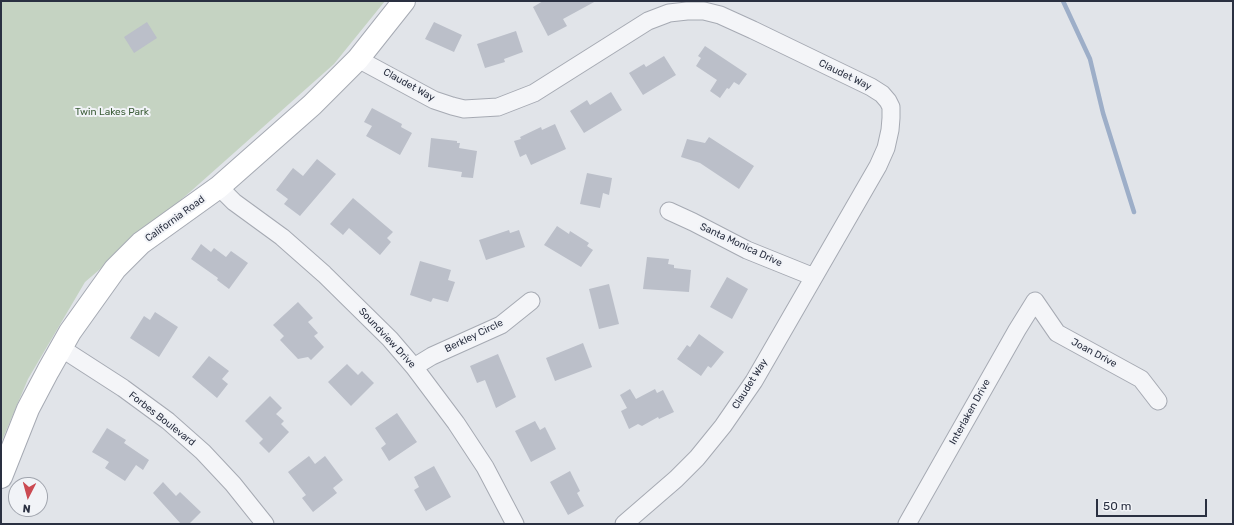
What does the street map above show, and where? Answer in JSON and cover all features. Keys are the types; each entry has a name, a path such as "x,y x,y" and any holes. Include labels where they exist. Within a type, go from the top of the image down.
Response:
{"main road":[{"name":"California Road","path":"1,477 28,409 61,348 93,298 123,259 141,243 219,187 312,105 358,59 404,1"}],"street":[{"name":"Claudet Way","path":"358,59 377,67 434,100 464,109 484,109 505,105 534,93 648,20 668,13 704,11 720,15 760,33 870,87 882,94 888,101 891,107 891,118 886,148 878,166 754,381 723,426 697,458 676,479 624,524"},
{"name":"Soundview Drive","path":"219,187 234,202 282,237 324,274 390,339 414,367 456,423 481,461 515,524"},
{"name":"Santa Monica Drive","path":"669,211 747,250 814,277"},
{"name":"Joan Drive","path":"1035,301 1057,333 1141,378 1158,401"},
{"name":"Interlaken Drive","path":"907,524 1016,330 1035,301"},
{"name":"Berkley Circle","path":"414,367 432,356 501,325 531,302"},
{"name":"Forbes Boulevard","path":"61,348 122,388 168,421 203,452 233,484 265,524"}],"green space":[{"name":"Twin Lakes Park","path":"1,1 385,1 334,64 190,192 85,282 28,379 1,443"}],"building":[{"path":"543,1 596,1 563,19 567,26 548,36 533,7"},
{"path":"147,22 157,38 134,53 124,37"},
{"path":"434,22 462,35 454,52 425,39"},
{"path":"516,31 523,52 504,59 505,62 485,68 477,44"},
{"path":"705,46 747,74 739,85 734,82 729,89 727,88 720,98 710,91 717,80 696,66 701,58 698,56"},
{"path":"664,56 676,75 643,95 629,73 644,64 646,67"},
{"path":"611,92 622,110 584,133 570,111 587,100 590,105"},
{"path":"372,108 402,124 401,127 412,133 400,155 366,136 372,126 364,122"},
{"path":"555,124 566,149 531,165 526,154 520,157 514,141 521,139 520,137 541,127 542,130"},
{"path":"709,137 754,166 739,189 700,163 681,157 687,139 705,143"},
{"path":"431,138 457,141 457,143 460,143 459,148 477,151 473,178 461,177 462,172 428,167"},
{"path":"317,159 336,174 300,216 284,204 288,199 276,190 293,168 303,176"},
{"path":"587,173 612,178 609,195 603,193 600,208 580,204"},
{"path":"353,198 393,232 387,238 391,242 380,255 349,228 343,235 330,224"},
{"path":"557,226 569,234 570,231 589,243 587,246 593,250 581,267 544,245"},
{"path":"509,230 510,233 519,230 525,247 486,260 479,240"},
{"path":"201,244 211,252 214,248 226,257 231,251 248,263 229,289 217,280 218,278 191,259"},
{"path":"647,257 669,259 668,264 674,265 674,268 691,270 689,292 643,289"},
{"path":"420,261 451,270 448,280 455,282 448,302 433,298 431,302 410,295"},
{"path":"727,277 748,289 732,319 710,307"},
{"path":"609,284 619,324 599,329 589,289"},
{"path":"298,302 313,318 308,322 318,333 314,336 324,347 311,360 308,357 298,359 280,340 284,336 273,325"},
{"path":"155,312 178,327 159,357 130,338 144,316 150,320"},
{"path":"699,334 724,352 711,368 708,366 701,376 677,359 687,345 690,347"},
{"path":"583,343 592,367 555,381 546,358"},
{"path":"498,354 516,397 496,408 485,380 477,383 470,366"},
{"path":"209,356 229,371 222,379 228,384 217,398 192,377"},
{"path":"347,364 358,375 362,371 374,383 351,406 328,382"},
{"path":"630,389 636,399 655,389 657,393 663,390 674,412 659,419 658,417 642,426 638,424 629,429 621,411 627,408 620,395"},
{"path":"270,396 282,408 276,414 284,421 281,424 289,432 269,453 259,443 263,439 245,421"},
{"path":"397,413 417,442 389,461 381,448 386,444 375,428"},
{"path":"535,421 540,430 545,427 556,449 531,462 515,431"},
{"path":"107,428 126,440 124,443 149,460 143,470 136,465 125,481 105,468 109,462 92,452"},
{"path":"309,456 315,464 325,456 343,480 333,488 337,493 313,512 302,498 306,495 288,472"},
{"path":"434,466 451,497 426,511 414,490 419,487 414,477"},
{"path":"570,471 580,491 577,493 584,506 568,515 550,482"},
{"path":"163,482 176,496 180,492 201,512 189,524 181,524 153,493"}],"waterway":[{"path":"1063,1 1090,59 1103,113 1134,212"}]}
